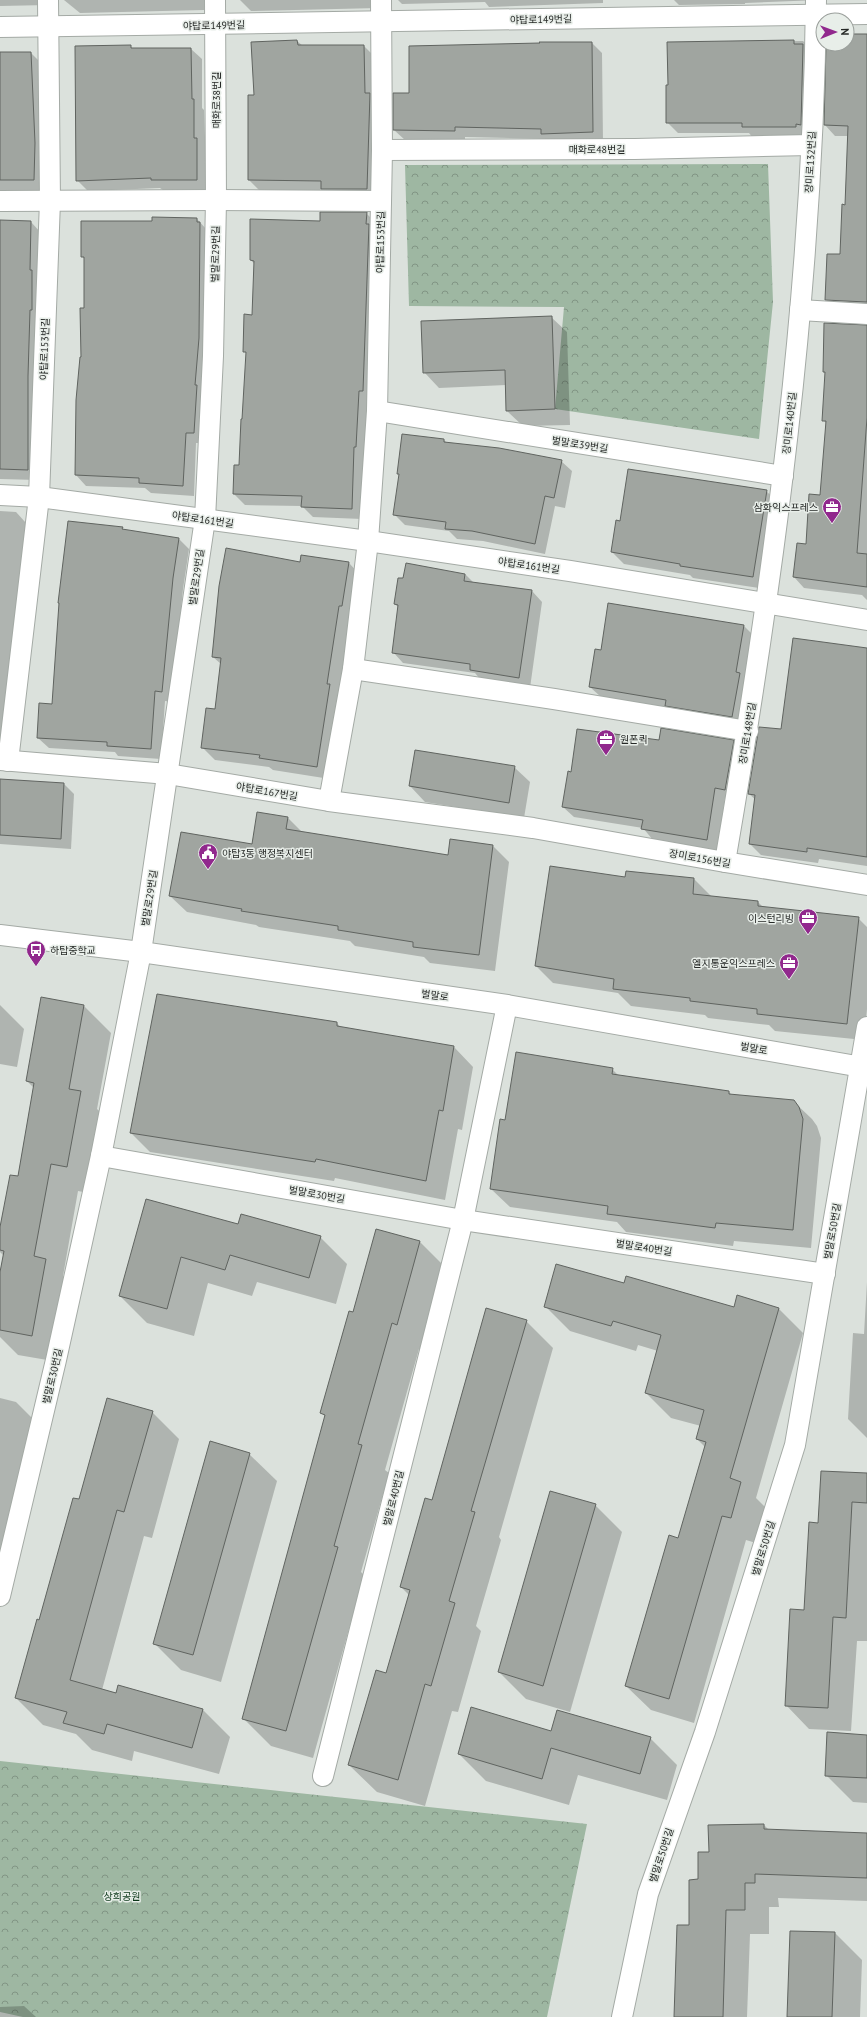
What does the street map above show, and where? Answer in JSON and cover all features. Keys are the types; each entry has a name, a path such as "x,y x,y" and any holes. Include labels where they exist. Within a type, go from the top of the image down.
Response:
{"street":[{"path":"48,0 50,201"},
{"name":"매화로38번길","path":"215,0 216,200"},
{"path":"381,0 381,201"},
{"path":"816,7 867,14"},
{"name":"야탑로149번길","path":"0,27 48,28 381,21 628,18 816,7"},
{"name":"장미로132번길","path":"800,310 811,145 816,7"},
{"name":"매화로48번길","path":"382,150 643,149 811,145"},
{"name":"벌말로29번길","path":"141,952 204,519 213,356 216,200"},
{"name":"야탑로153번길","path":"0,201 381,201 377,411 368,541"},
{"name":"야탑로153번길","path":"38,497 50,201"},
{"path":"800,310 867,314"},
{"name":"장미로140번길","path":"767,603 784,476 800,310"},
{"name":"벌말로39번길","path":"377,411 784,476"},
{"name":"야탑로161번길","path":"0,495 38,497 368,541 570,571 767,603"},
{"path":"4,760 38,497"},
{"path":"328,801 353,670 368,541"},
{"path":"767,603 867,620"},
{"name":"장미로148번길","path":"726,862 748,731 767,603"},
{"path":"353,670 554,699 748,731"},
{"name":"야탑로167번길","path":"4,760 168,774 328,801 533,828"},
{"name":"장미로156번길","path":"533,828 867,885"},
{"name":"벌말로","path":"0,935 141,952 507,1006 864,1067"},
{"name":"벌말로30번길","path":"0,1596 58,1354 101,1156 141,952"},
{"name":"벌말로40번길","path":"323,1776 463,1220 507,1006"},
{"name":"벌말로50번길","path":"622,2017 648,1894 706,1732 795,1445 864,1067 867,1028"},
{"name":"벌말로30번길","path":"101,1156 463,1220"},
{"name":"벌말로40번길","path":"463,1220 825,1274"}],"green space":[{"path":"768,164 773,302 759,439 555,409 564,307 409,306 405,165"},
{"name":"상희공원","path":"0,1761 587,1824 547,2017 23,2017 0,2012"}],"building":[{"path":"855,34 867,34 867,302 825,300 827,254 840,254 842,204 845,205 848,126 824,125 826,52 855,52"},
{"path":"297,40 298,45 364,45 365,93 370,93 367,189 321,189 321,181 248,180 248,95 254,95 251,42"},
{"path":"794,40 794,44 803,44 801,125 796,124 796,127 742,127 742,123 666,123 666,85 668,85 667,42"},
{"path":"539,42 592,42 593,132 541,134 541,129 455,127 455,131 393,130 393,93 409,93 409,46 540,43"},
{"path":"131,45 131,48 191,48 192,99 194,99 194,138 197,138 197,180 151,180 151,178 76,181 75,46"},
{"path":"0,52 31,52 35,143 34,180 0,180"},
{"path":"320,212 367,212 366,224 369,224 363,391 359,391 356,447 354,447 352,509 301,507 302,496 233,494 234,465 239,465 242,419 246,352 243,352 244,314 252,315 254,261 250,260 250,219 320,221"},
{"path":"152,217 197,218 197,222 200,222 199,338 195,385 197,385 194,433 186,433 183,486 139,483 139,478 75,475 76,400 81,357 80,308 84,308 84,257 81,257 81,221 152,221"},
{"path":"0,220 31,221 30,270 32,270 32,310 30,310 28,376 28,470 0,469"},
{"path":"552,316 555,409 506,411 505,370 423,373 421,321"},
{"path":"824,323 867,325 867,418 857,553 867,554 867,587 793,577 797,543 806,544 809,494 820,495 826,421 822,421 825,372 823,372"},
{"path":"402,434 444,439 444,442 499,448 562,460 554,498 545,496 535,544 472,531 445,529 446,522 393,515 399,474 397,474"},
{"path":"628,469 767,490 753,577 680,566 680,564 611,552 616,520 620,521"},
{"path":"68,521 123,527 122,529 179,538 173,578 162,692 155,691 151,749 107,746 107,742 37,738 39,703 52,704 58,603"},
{"path":"226,548 300,562 301,555 349,562 342,606 339,606 327,684 330,684 317,767 259,758 260,755 201,748 206,708 215,709 221,658 212,657 219,586"},
{"path":"406,563 465,574 464,581 532,590 519,678 470,670 470,664 392,653 398,605 394,604 398,578 403,578"},
{"path":"608,603 744,625 736,672 740,673 732,717 665,706 666,700 589,687 595,649 601,650"},
{"path":"793,638 867,648 867,857 807,848 807,852 749,844 755,795 748,794 759,727 781,729"},
{"path":"661,728 734,740 725,790 715,788 707,840 641,829 643,820 562,807 568,771 571,772 577,729 659,740"},
{"path":"415,750 515,766 509,803 409,786"},
{"path":"0,779 64,783 61,839 0,835"},
{"path":"257,812 288,817 286,829 448,855 450,839 493,845 479,955 413,947 413,942 338,930 338,926 241,911 242,909 169,896 181,832 252,844"},
{"path":"550,866 625,877 626,871 694,878 693,894 758,901 758,906 859,917 847,1024 757,1014 757,1009 690,1001 690,998 613,989 614,979 535,966"},
{"path":"157,994 337,1022 337,1026 454,1046 443,1111 439,1110 426,1181 316,1159 315,1162 130,1133"},
{"path":"41,997 84,1005 69,1089 81,1091 67,1167 51,1164 34,1256 46,1259 32,1336 0,1330 0,1272 4,1251 0,1250 0,1227 10,1175 18,1176 34,1083 26,1081"},
{"path":"516,1052 613,1068 612,1074 729,1091 729,1094 794,1100 799,1107 803,1119 793,1230 716,1223 715,1228 607,1214 608,1206 490,1189 500,1119 505,1120"},
{"path":"146,1199 238,1224 241,1214 321,1236 309,1278 230,1255 225,1270 181,1257 167,1309 119,1296"},
{"path":"376,1229 420,1241 397,1325 392,1323 358,1444 362,1445 334,1546 338,1547 286,1731 242,1719 325,1415 320,1413 349,1311 353,1312"},
{"path":"556,1264 624,1283 626,1276 734,1307 737,1295 779,1308 730,1478 741,1482 731,1518 722,1516 669,1699 625,1686 669,1535 678,1538 706,1442 696,1439 704,1410 645,1393 661,1335 613,1321 611,1326 544,1307"},
{"path":"486,1308 527,1320 471,1511 475,1512 449,1601 455,1603 431,1686 425,1684 398,1780 348,1765 376,1670 386,1673 410,1590 400,1587 425,1498 432,1500"},
{"path":"107,1398 153,1411 124,1512 117,1510 70,1680 116,1693 118,1685 203,1709 192,1748 107,1724 104,1734 63,1723 67,1712 15,1698 37,1619 39,1620 73,1498 79,1499"},
{"path":"210,1441 250,1453 193,1655 153,1644"},
{"path":"821,1471 867,1473 867,1503 852,1502 846,1618 833,1617 828,1708 785,1706 790,1609 804,1610 809,1522 818,1523"},
{"path":"550,1491 596,1504 543,1686 498,1672"},
{"path":"471,1707 551,1731 557,1710 651,1737 640,1774 551,1748 542,1779 458,1754"},
{"path":"827,1732 867,1735 867,1778 825,1776"},
{"path":"764,1824 764,1829 867,1833 867,1878 755,1874 755,1883 745,1883 745,1910 726,1910 723,2017 674,2017 677,1925 689,1925 689,1880 698,1879 698,1852 709,1852 708,1825"},
{"path":"790,1931 835,1932 832,2017 787,2017"}],"place":[{"name":"삼화익스프레스","path":"832,524"},
{"name":"원폰퀵","path":"606,756"},
{"name":"야탑3동 행정복지센터","path":"208,870"},
{"name":"이스턴리빙","path":"808,935"},
{"name":"하탑중학교","path":"36,967"},
{"name":"엘지통운익스프레스","path":"789,980"}]}
